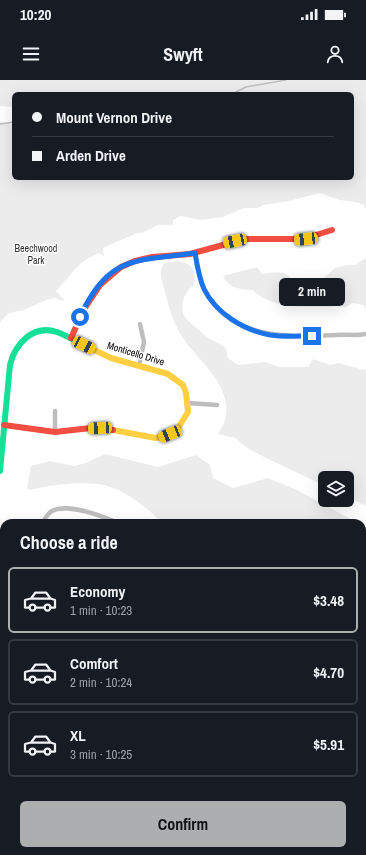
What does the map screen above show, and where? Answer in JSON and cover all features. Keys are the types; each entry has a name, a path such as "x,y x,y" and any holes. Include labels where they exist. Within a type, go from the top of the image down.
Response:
{"street":[{"path":"70,338 90,296 110,273 134,261 152,257 195,253 225,243 244,239 306,239 332,230"},
{"path":"195,253 200,275 207,293 213,303 227,316 240,324 270,335 312,336 366,334"},
{"path":"139,366 144,342 140,324"},
{"name":"Monticello Drive","path":"0,471 10,369 16,348 22,341 34,333 49,330 70,338 111,358 168,374 177,380 184,389 188,403"},
{"path":"4,425 55,432 100,428 156,438 170,434 180,426 188,412 188,403 217,405"},
{"path":"55,411 55,432"},
{"path":"45,519 51,512 63,508 75,509 106,519"}],"green space":[{"name":"Beechwood Park","path":"0,80 366,80 366,209 364,205 339,200 320,193 289,201 263,205 258,208 244,208 223,217 200,220 181,216 173,220 173,225 158,225 142,233 137,233 103,248 104,256 99,253 81,263 56,291 64,300 63,301 55,298 46,300 24,310 9,313 0,322 0,122 12,124 12,180 354,180 354,92 12,92 12,107 0,106"},
{"path":"366,258 366,309 364,305 352,303 346,307 304,307 281,304 270,301 253,290 236,288 228,283 223,276 257,267 262,274 281,272 289,276 292,286 297,288 324,278 335,268 346,265 355,265"},
{"path":"178,261 188,264 193,268 195,275 194,285 188,291 184,299 182,307 184,316 210,339 224,347 228,358 238,365 265,362 279,367 308,367 313,359 330,365 339,363 364,370 366,369 366,506 354,500 354,471 318,471 318,483 247,448 235,438 218,434 225,420 226,407 224,396 212,374 188,345 178,330 162,281 161,270 164,263"},
{"path":"105,454 158,467 196,455 210,465 213,478 233,488 268,478 295,489 318,501 318,507 328,507 351,519 158,519 124,493 107,486 81,483 55,485 30,490 27,488 31,466 50,461 74,466 86,463"}],"waterway":[{"path":"236,92 246,87 286,80"},
{"path":"0,124 12,122"}],"traffic: fast":[{"path":"0,471 10,365 16,350 21,343 33,333 48,330 57,332 88,347"}],"traffic: slow":[{"path":"88,347 111,358 168,374 183,385 186,393 188,412 178,428 171,434 156,438 113,430"}],"traffic: jam":[{"path":"71,338 84,309 100,285 121,267 135,261 152,257 190,254 245,239 303,239 332,230"},
{"path":"4,425 55,432 100,427 113,430"}],"route":[{"path":"80,317 90,296 110,273 134,261 152,257 170,257 195,253 204,288 213,303 227,316 240,324 270,335 312,336"}]}
